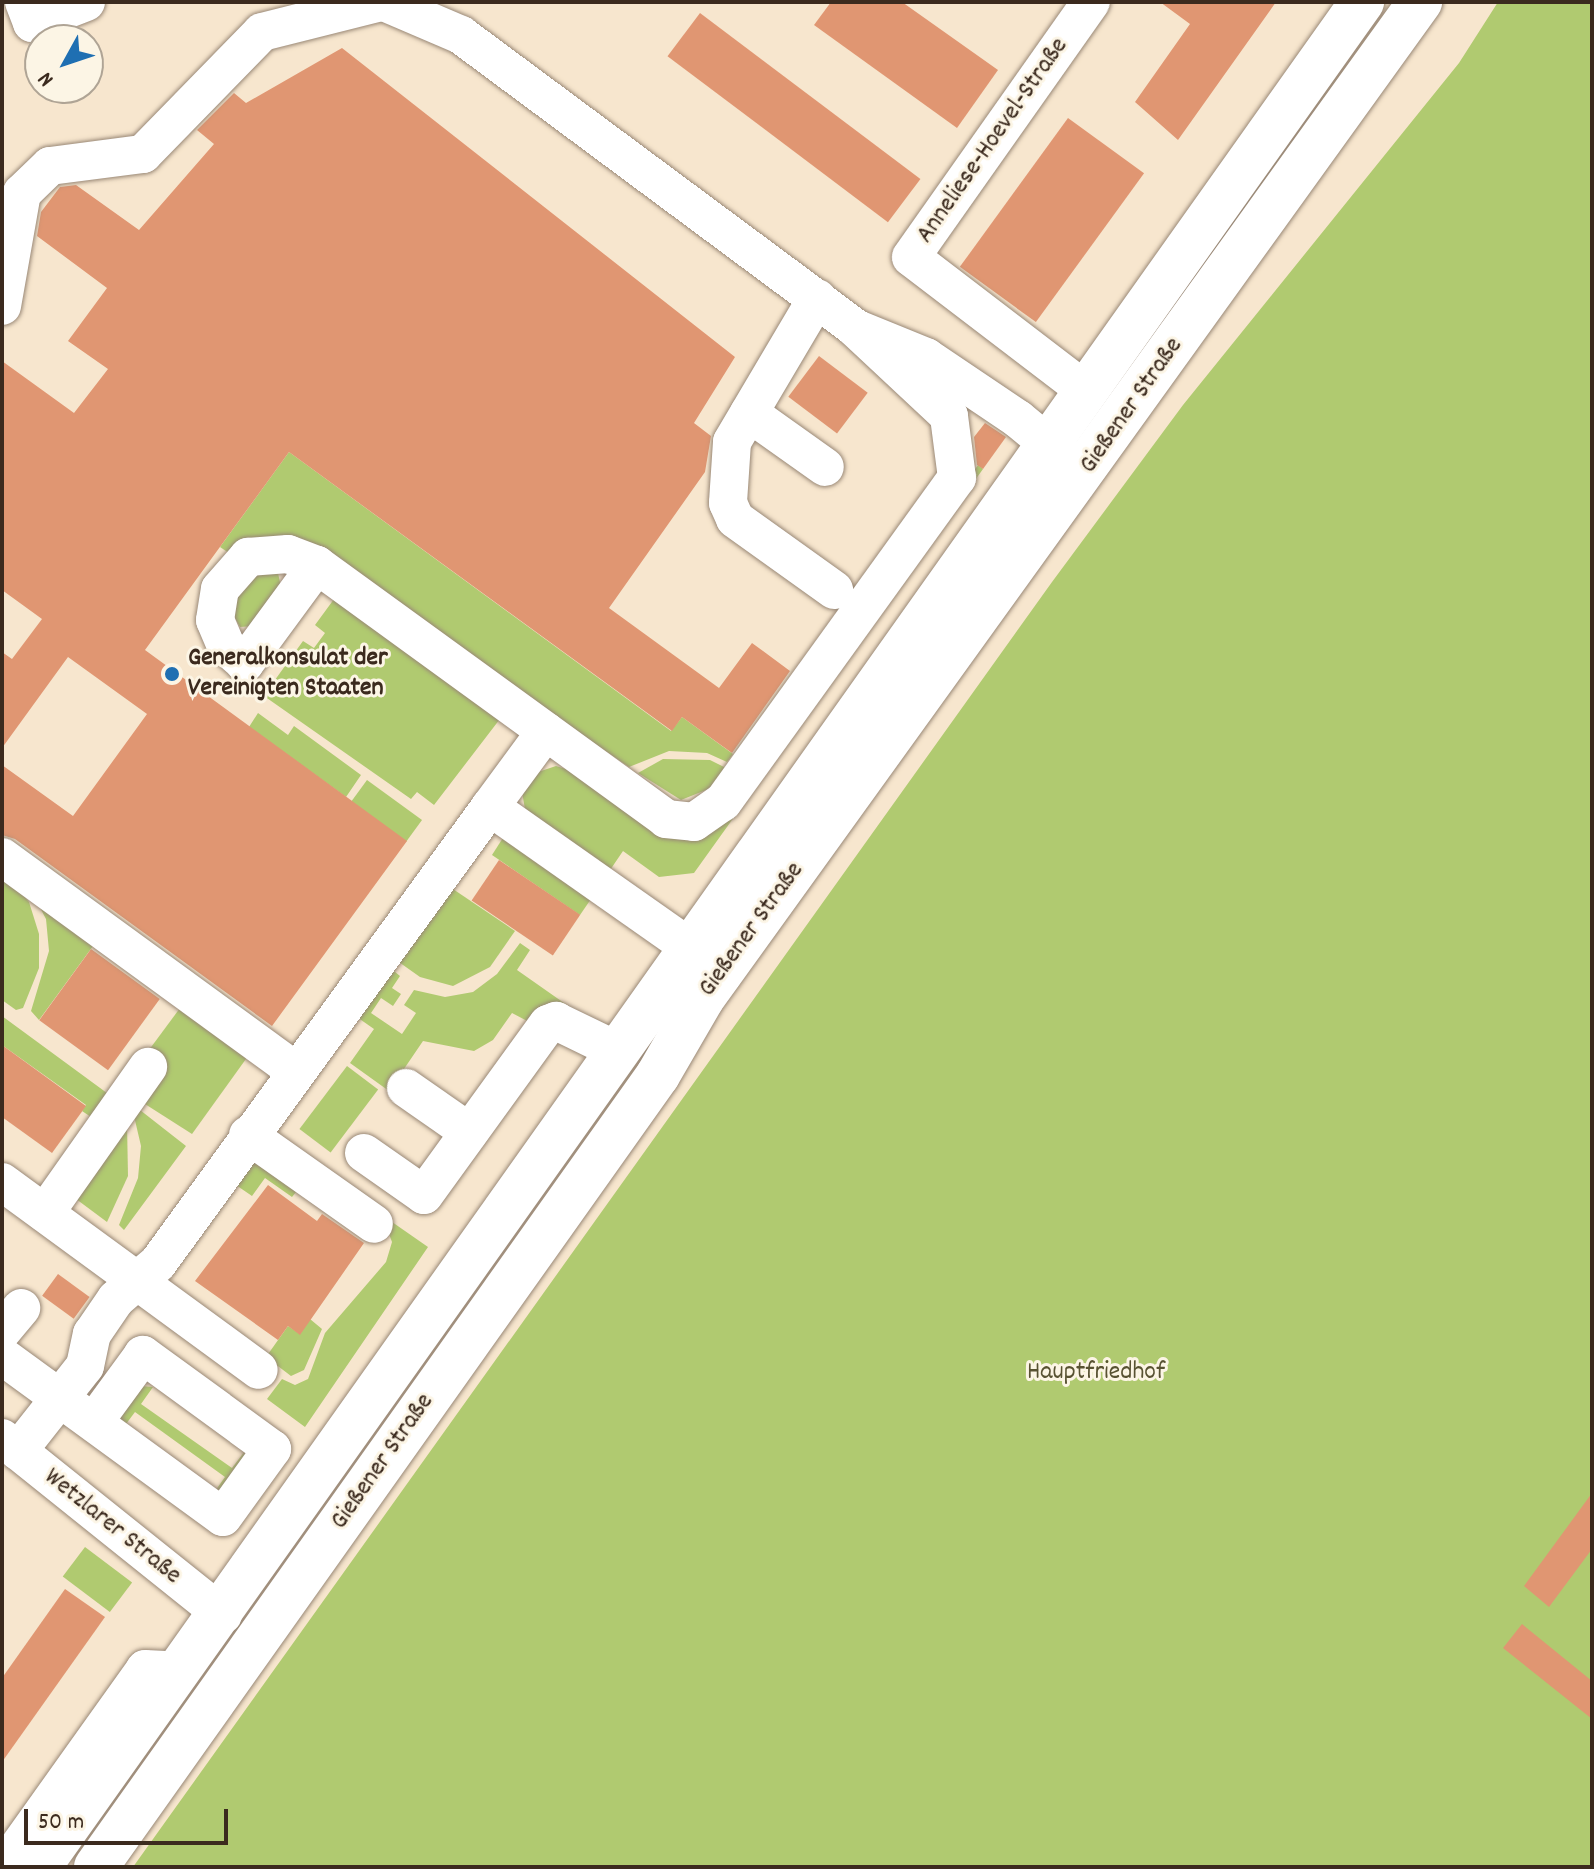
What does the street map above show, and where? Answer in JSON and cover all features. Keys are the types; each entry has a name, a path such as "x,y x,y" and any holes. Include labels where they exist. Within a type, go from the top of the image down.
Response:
{"main road":[{"name":"Gießener Straße","path":"96,1867 658,1075 707,960 1047,446 1362,2"},
{"name":"Gießener Straße","path":"39,1867 223,1615 618,1051 707,960 1084,473 1420,2"}],"street":[{"path":"24,2 32,23 86,2"},
{"path":"2,306 22,193 50,166 143,154 262,32 382,2 461,35 817,298 855,328 949,416 957,478 723,802 694,822 666,819 317,565"},
{"name":"Anneliese-Hoevel-Straße","path":"1086,391 911,257 1091,2"},
{"path":"817,298 732,442 728,503 735,519 834,590"},
{"path":"855,328 926,357 1018,419 1047,446 1084,473"},
{"path":"749,413 825,467"},
{"path":"10,1445 60,1398 85,1366 92,1334 116,1299 139,1281 546,731"},
{"path":"490,807 707,960"},
{"path":"2,857 296,1071"},
{"path":"364,1153 424,1195 548,1024 556,1021 618,1051"},
{"path":"45,1213 148,1067"},
{"path":"406,1088 469,1132"},
{"path":"248,1135 374,1224"},
{"path":"2,1182 259,1370"},
{"path":"2,1356 223,1517 272,1449 143,1355 94,1422"},
{"name":"Wetzlarer Straße","path":"10,1445 223,1615"},
{"path":"4,1867 145,1669 180,1671"}],"green space":[{"name":"Hauptfriedhof","path":"1498,2 1592,2 1592,1867 133,1867 1052,582 1183,405 1459,63"},
{"path":"289,452 671,731 682,717 733,754 727,762 707,753 669,751 629,767 345,574 229,553 220,547"},
{"path":"978,465 983,469 694,873 659,877 623,851 606,876 526,815 522,792 535,773 556,766 727,818"},
{"path":"257,569 278,573 281,587 254,626 240,627 229,607"},
{"path":"337,595 503,715 434,805 417,792 411,799 254,689 258,684 267,691 303,641 314,648 325,633 315,625"},
{"path":"258,713 288,735 294,726 361,775 346,797 249,727"},
{"path":"663,759 710,760 726,768 711,788 681,800 638,773"},
{"path":"367,780 422,820 406,842 351,802"},
{"path":"508,830 591,899 580,915 492,855"},
{"path":"2,869 29,902 39,934 39,968 23,1008 16,1010 2,1000"},
{"path":"447,885 515,931 490,967 453,986 420,977 396,960"},
{"path":"36,900 93,946 39,1020 31,1011 49,951 46,919"},
{"path":"520,943 530,950 517,970 574,1010 531,1023 512,1013 493,1040 474,1051 423,1041 389,1091 350,1063 374,1029 354,1015 389,967 400,976 392,988 401,994 393,1006 381,998 371,1013 402,1034 416,1013 404,1005 414,990 445,997 473,992 497,974"},
{"path":"183,1004 251,1052 192,1134 134,1097 146,1054"},
{"path":"2,1016 111,1096 94,1119 82,1111 86,1105 2,1045"},
{"path":"347,1066 378,1089 331,1153 299,1129"},
{"path":"140,1110 186,1146 124,1230 119,1225 138,1178 141,1146 134,1116"},
{"path":"127,1124 128,1176 107,1222 68,1193"},
{"path":"255,1161 300,1187 292,1197 265,1178 252,1196 233,1183"},
{"path":"382,1215 428,1247 305,1427 267,1399 282,1379 295,1385 308,1379 325,1333 386,1262 392,1242"},
{"path":"310,1319 322,1329 304,1370 291,1376 266,1357 288,1326 300,1334"},
{"path":"141,1386 153,1387 141,1404 232,1468 245,1451 246,1465 224,1496 213,1494 225,1477 135,1412 123,1428 116,1419"},
{"path":"85,1547 132,1583 110,1612 63,1577"}],"building":[{"path":"831,2 902,2 998,70 957,128 814,25"},
{"path":"1160,2 1276,2 1178,140 1135,102 1190,24"},
{"path":"700,13 920,179 888,222 668,56"},
{"path":"342,48 735,357 694,423 711,436 705,472 609,608 719,688 752,643 790,671 732,753 682,717 672,731 289,452 145,650 407,841 272,1026 15,839 2,835 2,765 73,816 147,714 68,657 2,748 2,652 12,659 42,619 2,590 2,361 74,413 108,369 68,341 107,288 37,236 41,212 60,187 76,185 139,230 214,144 197,130 234,93 246,103"},
{"path":"1068,118 1144,173 1036,322 960,267"},
{"path":"819,356 868,393 837,433 788,397"},
{"path":"985,423 1006,437 983,469 977,465 974,437"},
{"path":"499,860 580,915 553,955 472,901"},
{"path":"91,949 160,999 108,1070 39,1020"},
{"path":"2,1045 86,1106 52,1153 2,1117"},
{"path":"268,1185 317,1221 322,1214 364,1243 300,1335 288,1326 278,1340 195,1281"},
{"path":"58,1274 90,1297 74,1319 42,1296"},
{"path":"1592,1493 1592,1549 1549,1607 1524,1586"},
{"path":"65,1589 105,1617 2,1762 2,1678"},
{"path":"1522,1624 1592,1681 1592,1719 1503,1648"}],"place":[{"name":"Generalkonsulat der Vereinigten Staaten","path":"172,674"}]}
